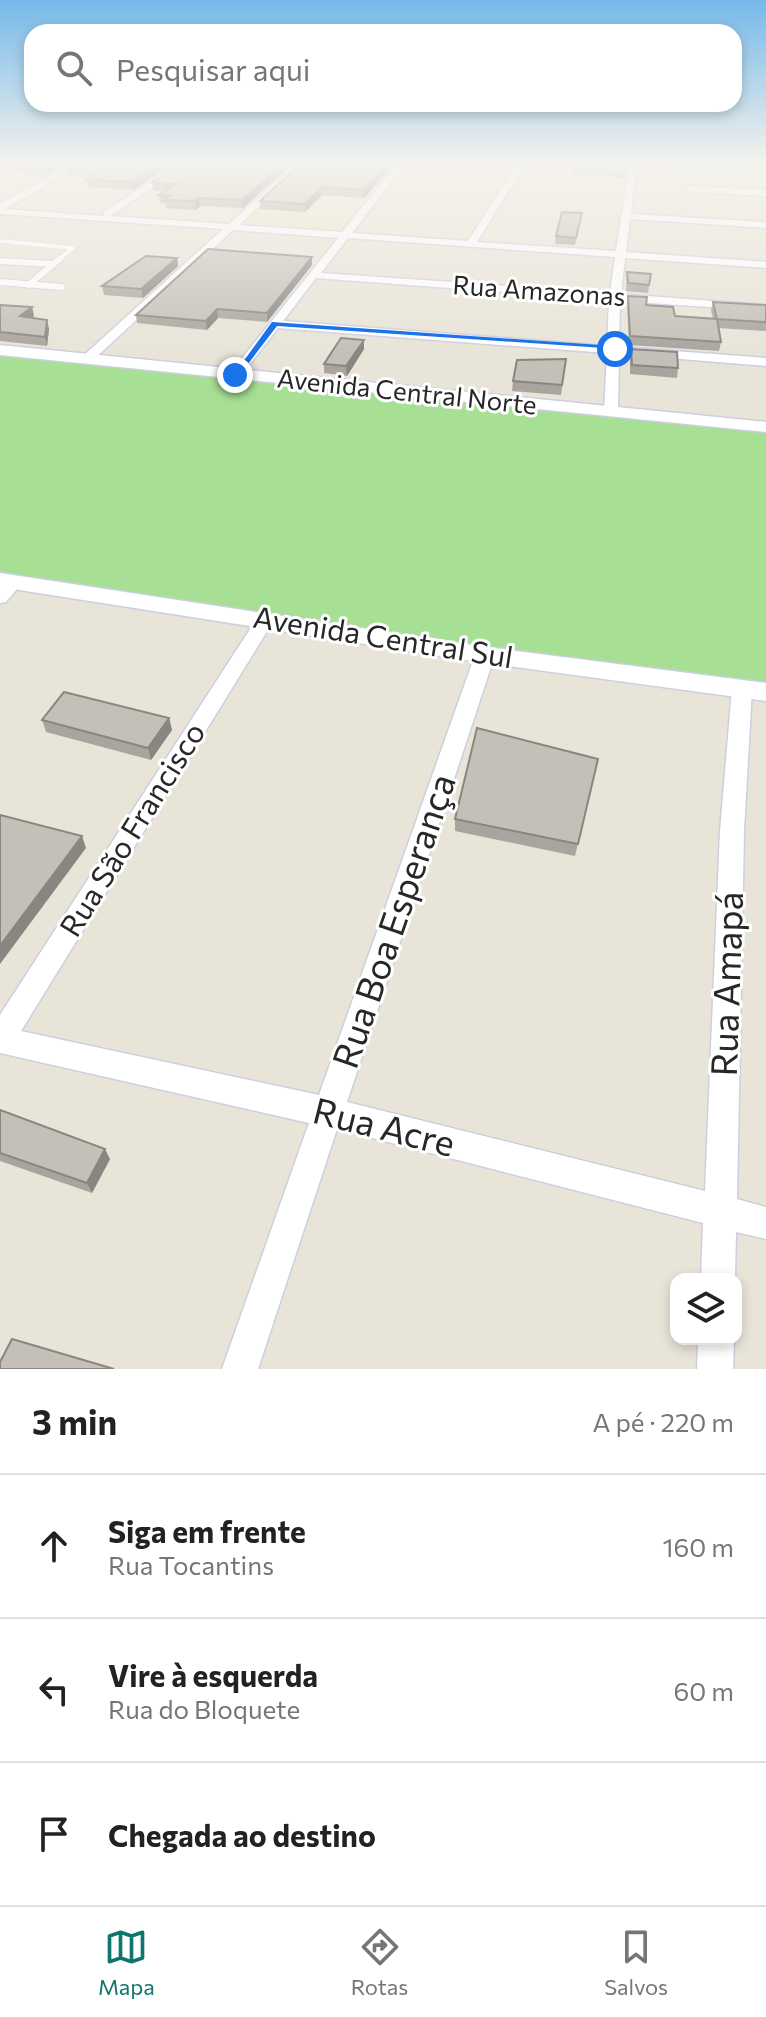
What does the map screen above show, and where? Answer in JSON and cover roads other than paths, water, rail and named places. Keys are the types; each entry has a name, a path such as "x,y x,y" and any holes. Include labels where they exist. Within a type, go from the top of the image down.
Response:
{"street":[{"path":"87,359 230,227 766,265"},
{"path":"235,375 349,227"},
{"path":"471,244 482,227"},
{"path":"611,412 615,297 622,227"},
{"name":"Rua Amazonas","path":"312,275 766,308"},
{"path":"275,324 766,362"},
{"name":"Avenida Central Norte","path":"0,350 766,427"},
{"name":"Avenida Central Sul","path":"5,587 265,620 485,655 754,690"},
{"name":"Rua São Francisco","path":"0,1040 265,620"},
{"name":"Rua Boa Esperança","path":"240,1369 485,655"},
{"name":"Rua Amapá","path":"718,1273 732,831 754,690"},
{"name":"Rua Acre","path":"0,1040 328,1112 766,1223"},
{"path":"715,1369 716,1345"}],"lane":[{"path":"0,241 73,248 28,285"},
{"path":"19,249 28,243"},
{"path":"0,261 10,255"},
{"path":"0,261 54,264"},
{"path":"0,282 62,287"}]}
